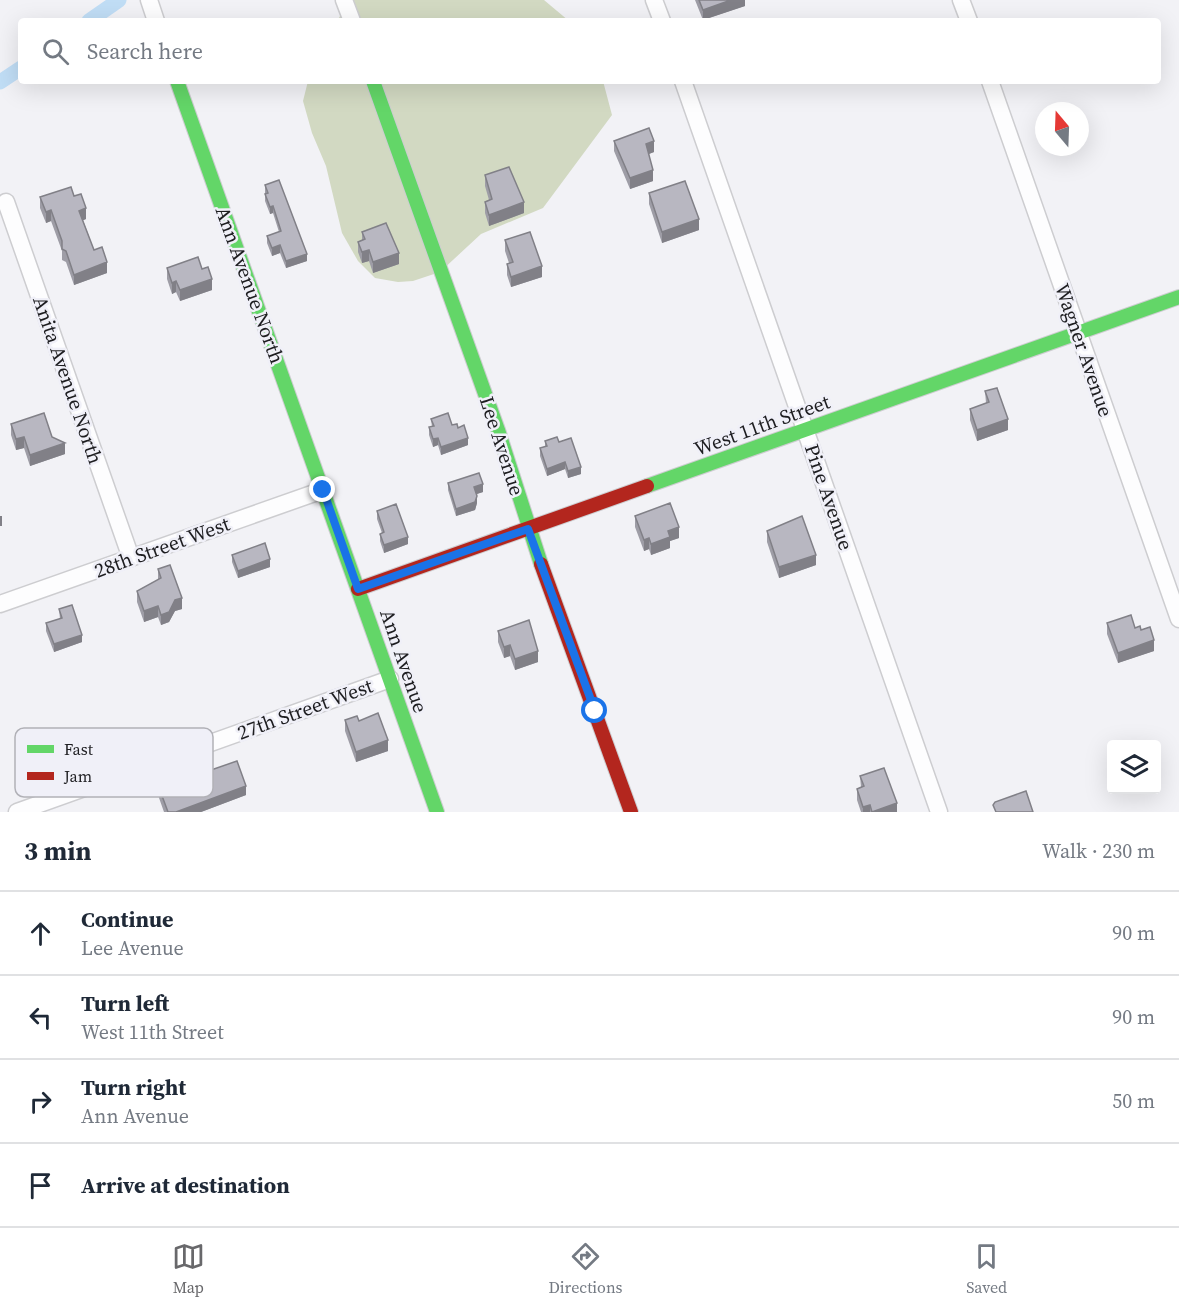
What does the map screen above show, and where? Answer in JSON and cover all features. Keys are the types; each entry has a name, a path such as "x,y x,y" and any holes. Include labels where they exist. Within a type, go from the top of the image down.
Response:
{"street":[{"path":"149,0 155,18"},
{"path":"344,0 351,18"},
{"path":"654,0 661,18"},
{"path":"962,0 968,18"},
{"name":"Ann Avenue North","path":"178,84 323,490"},
{"name":"Lee Avenue","path":"374,84 498,430 528,529 630,812"},
{"name":"Pine Avenue","path":"684,84 939,812"},
{"name":"Wagner Avenue","path":"991,84 1179,619"},
{"name":"Anita Avenue North","path":"6,202 131,558"},
{"name":"West 11th Street","path":"358,589 1179,297"},
{"name":"28th Street West","path":"0,604 323,490"},
{"name":"Ann Avenue","path":"323,490 437,812"},
{"name":"27th Street West","path":"213,742 390,679"},
{"name":"27th Street West","path":"17,812 59,797"}],"green space":[{"path":"350,0 544,0 565,18 339,18"},
{"path":"307,84 604,84 612,115 543,208 481,234 440,272 413,281 398,282 375,278 358,261 342,233 326,166 312,133 303,101"}],"building":[{"path":"699,0 731,0 703,10"},
{"path":"649,128 654,141 646,144 653,170 630,178 614,141"},
{"path":"509,167 524,202 489,215 485,202 492,199 485,175"},
{"path":"279,180 307,254 286,261 280,245 272,248 267,236 281,231 273,206 270,207 265,194 268,193 265,185"},
{"path":"685,181 699,219 662,232 649,193"},
{"path":"71,187 74,196 81,194 86,208 79,211 94,250 102,247 107,262 74,275 66,251 62,249 62,241 51,210 46,212 40,197"},
{"path":"386,223 399,253 373,262 369,250 362,252 358,242 365,239 362,232"},
{"path":"530,232 542,266 511,277 507,264 513,262 505,240"},
{"path":"198,257 202,269 208,267 212,279 180,290 176,281 172,283 167,268"},
{"path":"997,388 1008,419 977,430 970,409 989,402 985,391"},
{"path":"44,413 52,437 65,443 30,455 24,437 16,439 11,424"},
{"path":"448,413 452,425 457,424 458,428 464,425 468,438 441,447 438,438 433,439 429,427 434,426 431,419"},
{"path":"557,437 559,442 571,438 581,467 568,471 565,462 547,469 540,448 547,446 545,441"},
{"path":"479,473 483,484 474,487 477,496 475,502 456,509 448,483"},
{"path":"670,503 679,527 668,531 670,537 651,544 649,538 644,540 635,516"},
{"path":"396,504 408,537 384,545 380,534 384,532 377,511"},
{"path":"802,516 816,555 779,567 767,531"},
{"path":"265,543 270,559 238,571 232,555"},
{"path":"170,565 182,598 175,600 169,612 161,615 158,606 144,611 137,591 161,578 158,569"},
{"path":"72,605 82,635 54,644 46,623 62,618 59,609"},
{"path":"1131,615 1135,628 1140,626 1141,630 1150,627 1154,640 1118,653 1107,623"},
{"path":"529,620 538,651 515,659 510,645 504,647 498,631"},
{"path":"378,713 388,740 356,752 345,720 357,716 359,721"},
{"path":"237,761 246,786 176,812 168,812 162,797 213,797 213,769"},
{"path":"884,768 897,803 872,812 870,805 863,807 857,789 864,786 860,776"},
{"path":"1026,791 1033,812 996,812 993,805 995,802"}],"waterway":[{"path":"93,18 119,0"},
{"path":"0,82 18,70"}],"traffic: fast":[{"path":"178,84 437,812"},
{"path":"374,84 498,430 541,564"},
{"path":"647,486 1179,297"}],"traffic: jam":[{"path":"358,589 647,486"},
{"path":"541,564 631,812"}],"route":[{"path":"323,490 358,589 528,529 595,711"}]}
